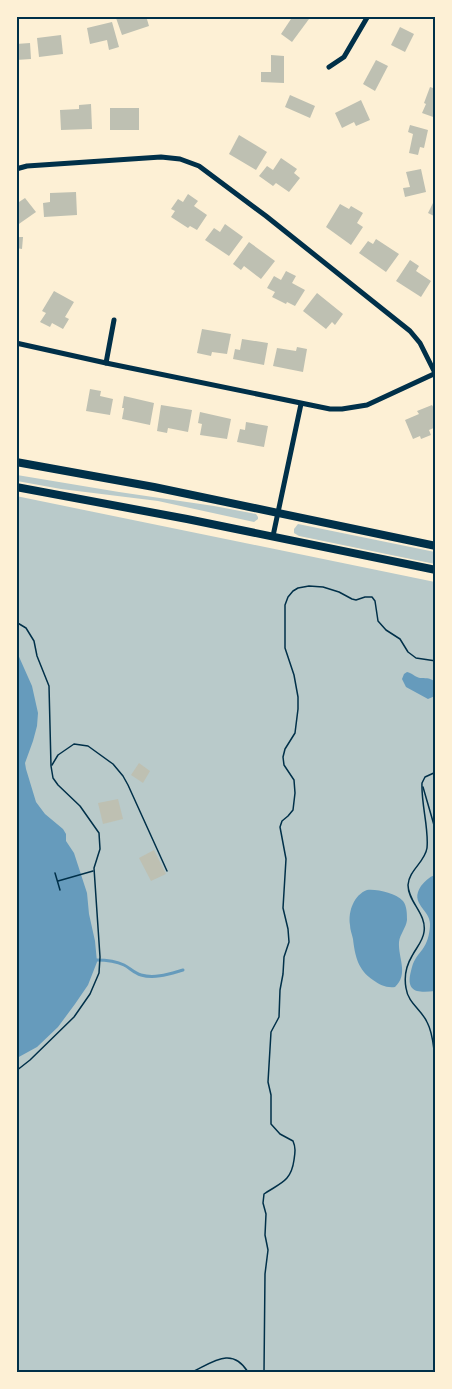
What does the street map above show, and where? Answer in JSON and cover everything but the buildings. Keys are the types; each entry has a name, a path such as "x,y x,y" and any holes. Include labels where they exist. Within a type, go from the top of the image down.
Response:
{"main road":[{"path":"16,462 108,478 435,546"},
{"path":"16,487 273,536 435,570"}],"street":[{"path":"329,67 344,57 368,16"},
{"path":"16,169 27,166 161,157 180,159 199,166 266,216 410,331 420,344 435,373 367,405 330,409 16,343"},
{"path":"106,363 114,320"},
{"path":"273,536 301,404"}],"path":[{"path":"264,1372 264,1303 268,1250 265,1235 266,1214 262,1200 264,1194 289,1177 296,1151 293,1142 279,1134 271,1124 271,1095 268,1082 271,1032 279,1017 284,963 289,942 283,908 286,859 280,827 282,820 293,810 295,793 294,780 284,765 283,757 295,732 298,709 294,675 285,648 286,601 293,591 309,586 339,592 356,600 372,597 375,601 378,621 386,630 400,639 408,652 416,658 435,661"},
{"path":"16,622 26,627 34,641 37,656 49,686 53,778 80,806 99,833 100,849 94,871 100,957 99,974 90,994 74,1017 16,1071"},
{"path":"84,746 85,740"},
{"path":"51,766 58,755 74,744 88,746 113,764 123,776 167,871"},
{"path":"435,772 424,777 422,783 426,851 411,875 408,887 422,916 425,929 421,942 409,962 405,984 408,997 428,1024 435,1063"},
{"path":"422,783 435,832"},
{"path":"58,881 94,871"},
{"path":"55,873 60,890"},
{"path":"192,1372 213,1361 226,1358 236,1359 248,1372"}],"shaded area":[{"path":"17,475 214,506 256,514 258,519 254,522 158,501 17,481"},
{"path":"16,496 435,582 435,1372 17,1372"},
{"path":"298,524 435,552 435,564 299,536 294,533"}],"water":[{"path":"16,650 32,686 38,713 37,726 25,763 26,769 36,802 45,814 63,829 66,841 74,853 87,893 97,962 88,985 58,1027 37,1047 17,1058"},
{"path":"407,672 433,680 436,686 435,696 428,699 406,687 402,679"},
{"path":"435,875 435,991 424,992 415,990 410,984 414,961 427,942 430,924 417,897 421,886"},
{"path":"367,890 381,891 396,896 403,901 406,908 406,923 399,942 402,971 395,987 383,986 368,976 356,957 350,929 350,914 355,900"}],"waterway":[{"path":"96,960 118,963 146,976 162,976 183,970"}]}
